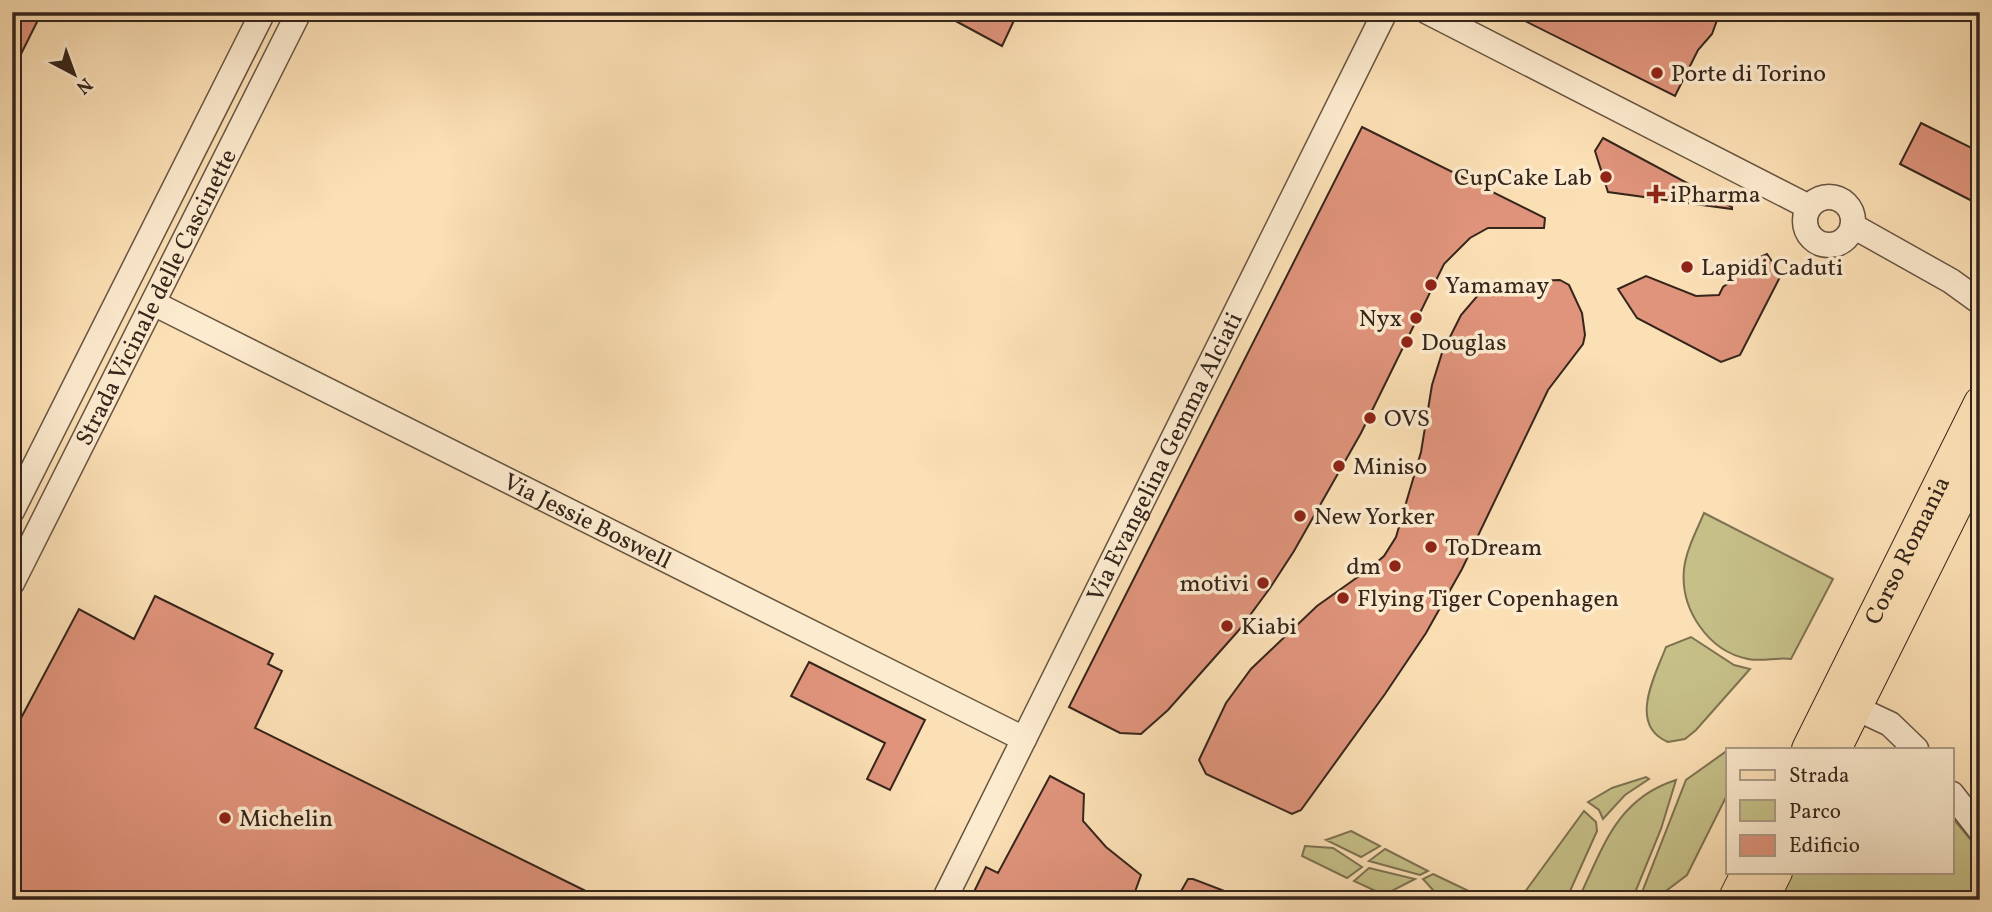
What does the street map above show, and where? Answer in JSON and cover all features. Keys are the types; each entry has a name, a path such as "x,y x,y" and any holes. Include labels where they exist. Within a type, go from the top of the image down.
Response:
{"main road":[{"name":"Corso Romania","path":"1835,748 1845,703 1980,402"},
{"name":"Corso Romania","path":"1809,748 1845,703 1980,457"},
{"path":"1734,900 1747,874"},
{"path":"1762,900 1775,874"}],"street":[{"name":"Strada Vicinale delle Cascinette","path":"12,511 263,12"},
{"name":"Strada Vicinale delle Cascinette","path":"12,583 299,12"},
{"name":"Via Evangelina Gemma Alciati","path":"944,900 1385,12"},
{"path":"1428,12 1809,207"},
{"path":"206,126 235,139"},
{"path":"1836,197 1851,209 1853,226 1842,241 1821,244 1805,228 1809,207 1821,198 1836,197"},
{"path":"1853,226 1951,281 1980,303"},
{"path":"1951,281 1980,286"},
{"name":"Via Jessie Boswell","path":"153,303 1024,739"},
{"path":"1845,703 1890,724 1915,748"},
{"path":"1954,797 1980,830"}],"green space":[{"path":"1704,513 1833,579 1791,659 1753,660 1734,654 1709,638 1692,613 1684,584 1684,569 1689,547"},
{"path":"1691,637 1734,665 1750,669 1696,730 1685,739 1668,742 1656,734 1649,724 1647,712 1651,684 1666,647"},
{"path":"1726,751 1726,797 1687,875 1654,900 1639,900 1686,780"},
{"path":"1646,777 1649,779 1625,795 1603,819 1599,810 1588,802 1612,788"},
{"path":"1676,780 1661,829 1632,900 1578,900 1604,844 1625,813 1639,799 1656,788"},
{"path":"1584,811 1596,822 1597,831 1566,900 1519,900"},
{"path":"1954,819 1980,851 1980,900 1778,900 1791,874 1954,874"},
{"path":"1351,831 1380,846 1361,857 1326,840"},
{"path":"1305,846 1333,848 1362,867 1347,878 1302,856"},
{"path":"1385,849 1428,871 1420,875 1369,861"},
{"path":"1369,868 1415,879 1384,895 1354,881"},
{"path":"1433,874 1473,893 1477,900 1442,900 1423,879"}],"building":[{"path":"12,12 42,12 12,72"},
{"path":"939,12 1018,12 1002,46"},
{"name":"Porte di Torino","path":"1507,12 1720,12 1712,34 1698,50 1675,96"},
{"path":"1921,123 1980,152 1980,205 1900,164"},
{"path":"1362,127 1545,218 1544,228 1488,228 1470,238 1444,264 1361,433 1270,588 1239,630 1168,710 1141,734 1120,733 1069,707"},
{"path":"1603,138 1732,209 1608,192 1595,151"},
{"path":"1767,254 1781,275 1740,355 1721,362 1637,318 1618,289 1646,276 1696,296 1719,295 1723,287 1734,279 1736,268"},
{"name":"ToDream","path":"1560,280 1569,285 1582,313 1585,335 1583,344 1548,390 1462,569 1426,633 1385,694 1301,810 1292,814 1206,774 1199,760 1226,703 1251,669 1317,606 1384,556 1396,537 1421,452 1432,385 1442,353 1461,315 1479,294 1491,288 1528,281"},
{"name":"Michelin","path":"155,596 273,654 268,664 282,671 255,728 604,900 12,900 12,735 79,609 134,639"},
{"path":"809,662 925,720 890,790 867,779 885,743 791,696"},
{"path":"1050,776 1084,794 1083,821 1106,847 1141,875 1132,900 970,900 986,867 998,873"},
{"path":"1188,879 1193,879 1248,900 1176,900"}],"place":[{"name":"Porte di Torino","path":"1657,73"},
{"name":"CupCake Lab","path":"1606,177"},
{"name":"iPharma","path":"1656,194"},
{"name":"Lapidi Caduti","path":"1687,267"},
{"name":"Yamamay","path":"1431,285"},
{"name":"Nyx","path":"1416,318"},
{"name":"Douglas","path":"1407,342"},
{"name":"OVS","path":"1370,418"},
{"name":"Miniso","path":"1339,466"},
{"name":"New Yorker","path":"1300,516"},
{"name":"ToDream","path":"1431,547"},
{"name":"dm","path":"1395,566"},
{"name":"motivi","path":"1263,583"},
{"name":"Flying Tiger Copenhagen","path":"1343,598"},
{"name":"Kiabi","path":"1227,626"},
{"name":"Michelin","path":"225,818"}]}
